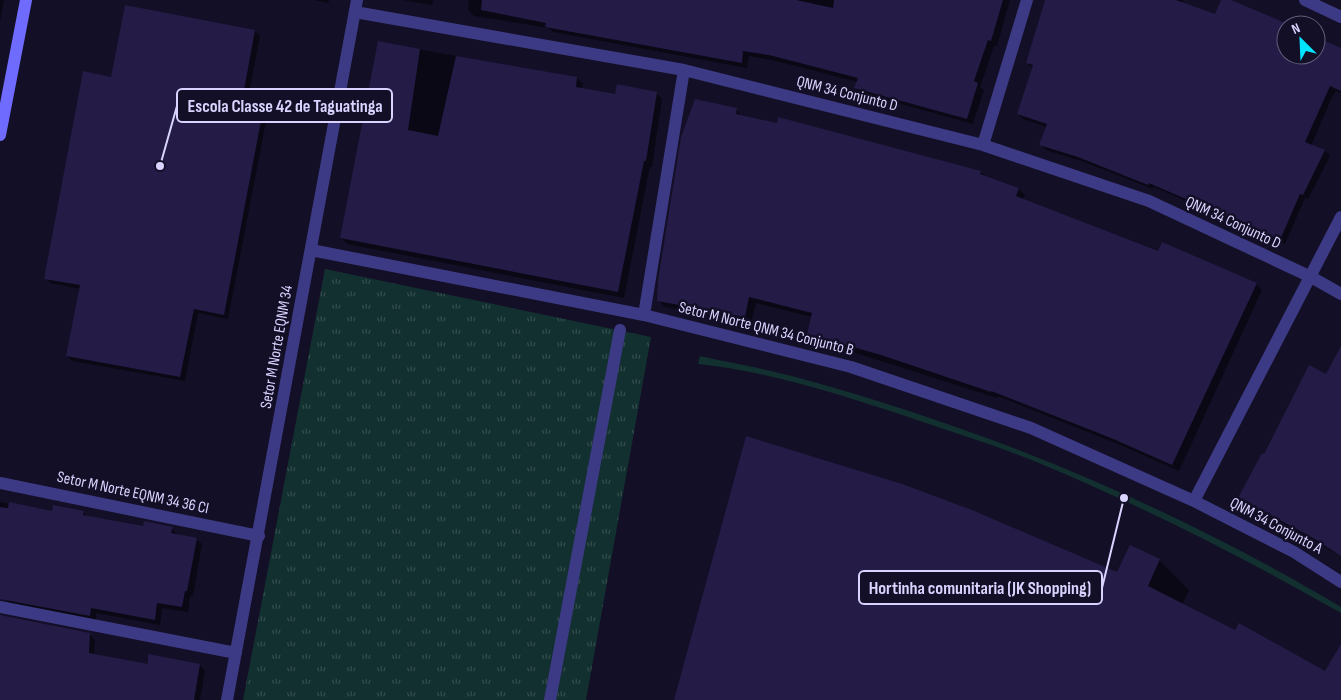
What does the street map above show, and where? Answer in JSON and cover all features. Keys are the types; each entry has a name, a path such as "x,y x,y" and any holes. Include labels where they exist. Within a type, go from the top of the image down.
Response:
{"street":[{"path":"0,135 26,0"},
{"path":"983,145 1027,0"},
{"path":"1305,0 1341,16"},
{"name":"QNM 34 Conjunto D","path":"356,6 684,70 983,145 1149,201 1311,277 1341,294"},
{"name":"Setor M Norte EQNM 34","path":"227,700 356,6"},
{"path":"644,314 684,70"},
{"path":"1194,501 1341,217"},
{"name":"Setor M Norte QNM 34 Conjunto B","path":"311,250 644,314 850,367 1031,428 1194,501"},
{"path":"550,700 620,330"},
{"name":"Setor M Norte EQNM 34 36 CI","path":"0,482 259,536"},
{"name":"QNM 34 Conjunto A","path":"1194,501 1294,552 1341,582"},
{"path":"0,606 236,653"}],"green space":[{"path":"325,269 651,337 586,700 243,700"},
{"path":"700,356 781,373 864,397 1005,445 1075,473 1210,535 1341,607 1341,613 1196,535 1084,482 1030,459 888,410 835,394 781,379 698,364"}],"building":[{"path":"482,0 796,0 833,8 834,0 1003,0 991,41 988,40 974,81 978,83 967,119 854,88 858,78 769,55 743,51 742,63 545,27 546,23 481,10"},
{"path":"1045,0 1176,0 1215,14 1221,0 1231,0 1276,19 1276,65 1326,65 1326,41 1341,48 1341,91 1330,86 1305,142 1325,150 1303,195 1300,194 1280,240 1149,183 1148,185 1078,157 1039,145 1047,124 1017,114 1033,65 1026,63"},
{"path":"125,5 255,30 242,101 264,105 224,315 194,309 180,377 66,356 80,285 44,279 83,71 111,77"},
{"path":"378,41 420,49 408,130 438,136 456,56 577,77 576,87 615,94 617,84 657,92 646,161 644,161 618,292 340,238"},
{"path":"695,99 737,108 736,114 777,123 778,117 981,171 980,174 1019,188 1016,196 1158,251 1162,242 1257,283 1172,465 1111,438 991,391 881,355 807,334 812,313 749,297 745,317 657,301 658,281 681,137"},
{"path":"1341,346 1341,556 1313,538 1238,498 1262,453 1264,454 1309,365 1326,374"},
{"path":"746,436 902,484 972,510 1117,572 1130,545 1160,559 1148,586 1235,630 1239,623 1325,671 1341,644 1341,700 674,700"},
{"path":"9,502 52,511 53,505 84,511 83,515 143,526 144,521 173,527 171,533 197,538 182,607 157,603 155,620 91,608 90,616 0,599 0,507 8,508"},
{"path":"0,615 90,633 89,653 148,664 148,654 200,664 194,700 0,700"}],"place":[{"name":"Escola Classe 42 de Taguatinga","path":"160,166"},
{"name":"Hortinha comunitaria (JK Shopping)","path":"1124,498"}]}
